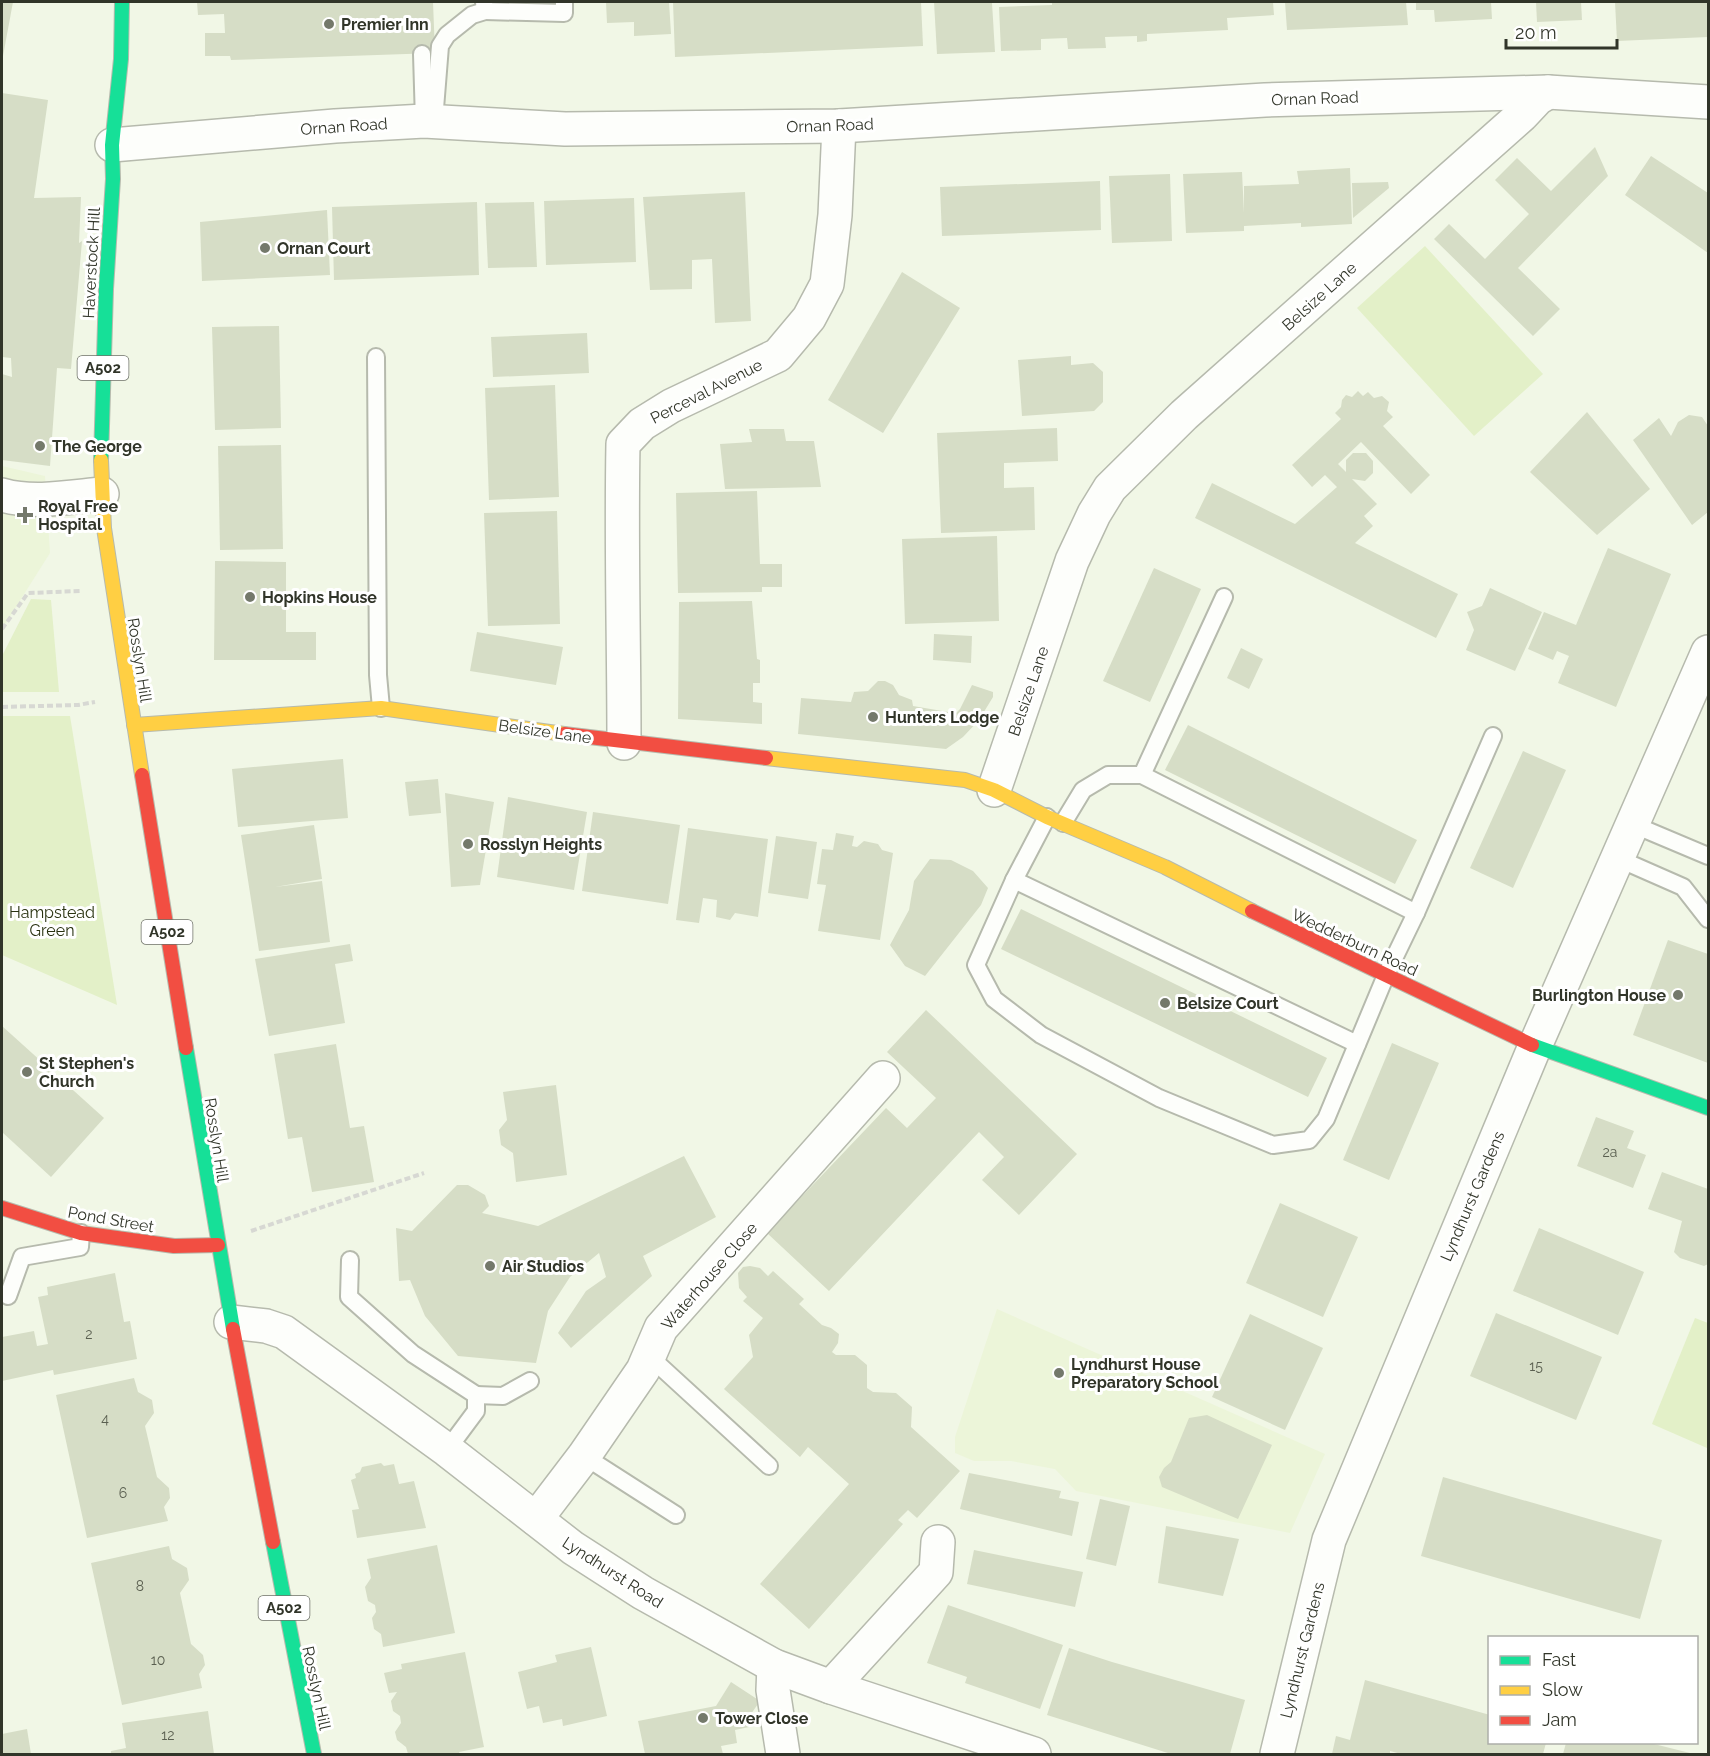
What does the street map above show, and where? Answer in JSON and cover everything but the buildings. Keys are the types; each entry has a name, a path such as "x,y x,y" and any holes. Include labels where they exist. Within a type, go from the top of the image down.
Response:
{"main road":[{"name":"Haverstock Hill","path":"104,528 100,436 113,179 112,145 121,59 122,2"},
{"name":"Rosslyn Hill","path":"104,528 129,696 231,1322 295,1664 315,1755"},
{"name":"Belsize Lane","path":"134,725 381,708 624,743 965,780 994,790"},
{"name":"Wedderburn Road","path":"994,790 1055,820 1165,867 1535,1046 1708,1108"},
{"name":"Pond Street","path":"2,1209 81,1233 174,1246 218,1245"}],"street":[{"name":"Ornan Road","path":"112,145 335,126 429,121 565,129 839,126 1265,100 1548,92"},
{"path":"1548,92 1708,102"},
{"name":"Belsize Lane","path":"994,790 1072,561 1094,514 1110,488 1184,415 1522,115 1538,98 1548,92"},
{"name":"Perceval Avenue","path":"624,743 621,543 623,444 642,424 670,406 778,355 809,318 827,284 835,215 839,126"},
{"path":"2,495 14,498 102,494"},
{"name":"Lyndhurst Gardens","path":"1277,1755 1329,1540 1535,1046 1708,652"},
{"name":"Waterhouse Close","path":"536,1519 584,1456 643,1370 661,1328 883,1078"},
{"name":"Lyndhurst Road","path":"231,1322 266,1326 284,1332 447,1450 573,1548 643,1593 774,1666 1034,1755"},
{"path":"831,1687 936,1572 938,1542"},
{"path":"774,1666 772,1690 783,1755"}],"lane":[{"path":"429,121 440,46 447,35 484,6 564,13 564,2"},
{"path":"422,54 429,121"},
{"path":"376,357 378,675 381,708"},
{"path":"1142,775 1224,597"},
{"path":"1416,913 1142,775 1107,775 1083,790 1055,820 1014,880 976,964 994,999 1041,1035 1158,1098 1273,1144 1309,1140 1326,1119 1386,975 1416,913 1493,736"},
{"path":"1632,824 1708,856"},
{"path":"1617,858 1683,887 1708,919"},
{"path":"1014,880 1357,1044"},
{"path":"8,1296 22,1257 80,1247 81,1233"},
{"path":"350,1260 349,1297 413,1354 476,1395 502,1396 530,1381"},
{"path":"649,1356 769,1466"},
{"path":"447,1450 476,1411 476,1395"},
{"path":"584,1456 676,1515"}],"path":[{"path":"2,629 28,593 86,590"},
{"path":"2,707 78,705 129,696"},
{"path":"218,1245 255,1230 424,1173"}],"shaded area":[{"name":"Royal Free Hospital","path":"2,466 45,476 50,553 2,629"},
{"name":"Lyndhurst House Preparatory School","path":"997,1309 1325,1454 1290,1533 1076,1491 1055,1469 1011,1461 974,1461 955,1453 955,1437"}],"green space":[{"path":"1425,246 1543,374 1474,436 1357,308"},
{"path":"31,599 51,600 59,692 2,692 2,656"},
{"name":"Hampstead Green","path":"2,716 70,716 117,1005 2,955"},
{"path":"1695,1318 1708,1323 1707,1448 1652,1424"}],"traffic: fast":[{"path":"101,460 106,289 113,179 112,145 121,59 122,2"},
{"path":"1532,1045 1708,1108"},
{"path":"186,1048 233,1329"},
{"path":"273,1542 314,1754"}],"traffic: slow":[{"path":"101,460 104,528 142,775"},
{"path":"134,725 381,708 564,734"},
{"path":"766,758 965,780 994,790 1047,817 1165,867 1252,911"}],"traffic: jam":[{"path":"564,734 766,758"},
{"path":"142,775 186,1048"},
{"path":"1252,911 1532,1045"},
{"path":"2,1208 81,1233 174,1246 218,1245"},
{"path":"233,1329 273,1542"}],"place":[{"name":"Premier Inn","path":"329,24"},
{"name":"Ornan Court","path":"265,248"},
{"name":"The George","path":"40,446"},
{"name":"Royal Free Hospital","path":"25,515"},
{"name":"Hopkins House","path":"250,597"},
{"name":"Hunters Lodge","path":"873,717"},
{"name":"Rosslyn Heights","path":"468,844"},
{"name":"Burlington House","path":"1678,995"},
{"name":"Belsize Court","path":"1165,1003"},
{"name":"St Stephen's Church","path":"27,1072"},
{"name":"Air Studios","path":"490,1266"},
{"name":"Lyndhurst House Preparatory School","path":"1059,1373"},
{"name":"Tower Close","path":"703,1718"}]}
